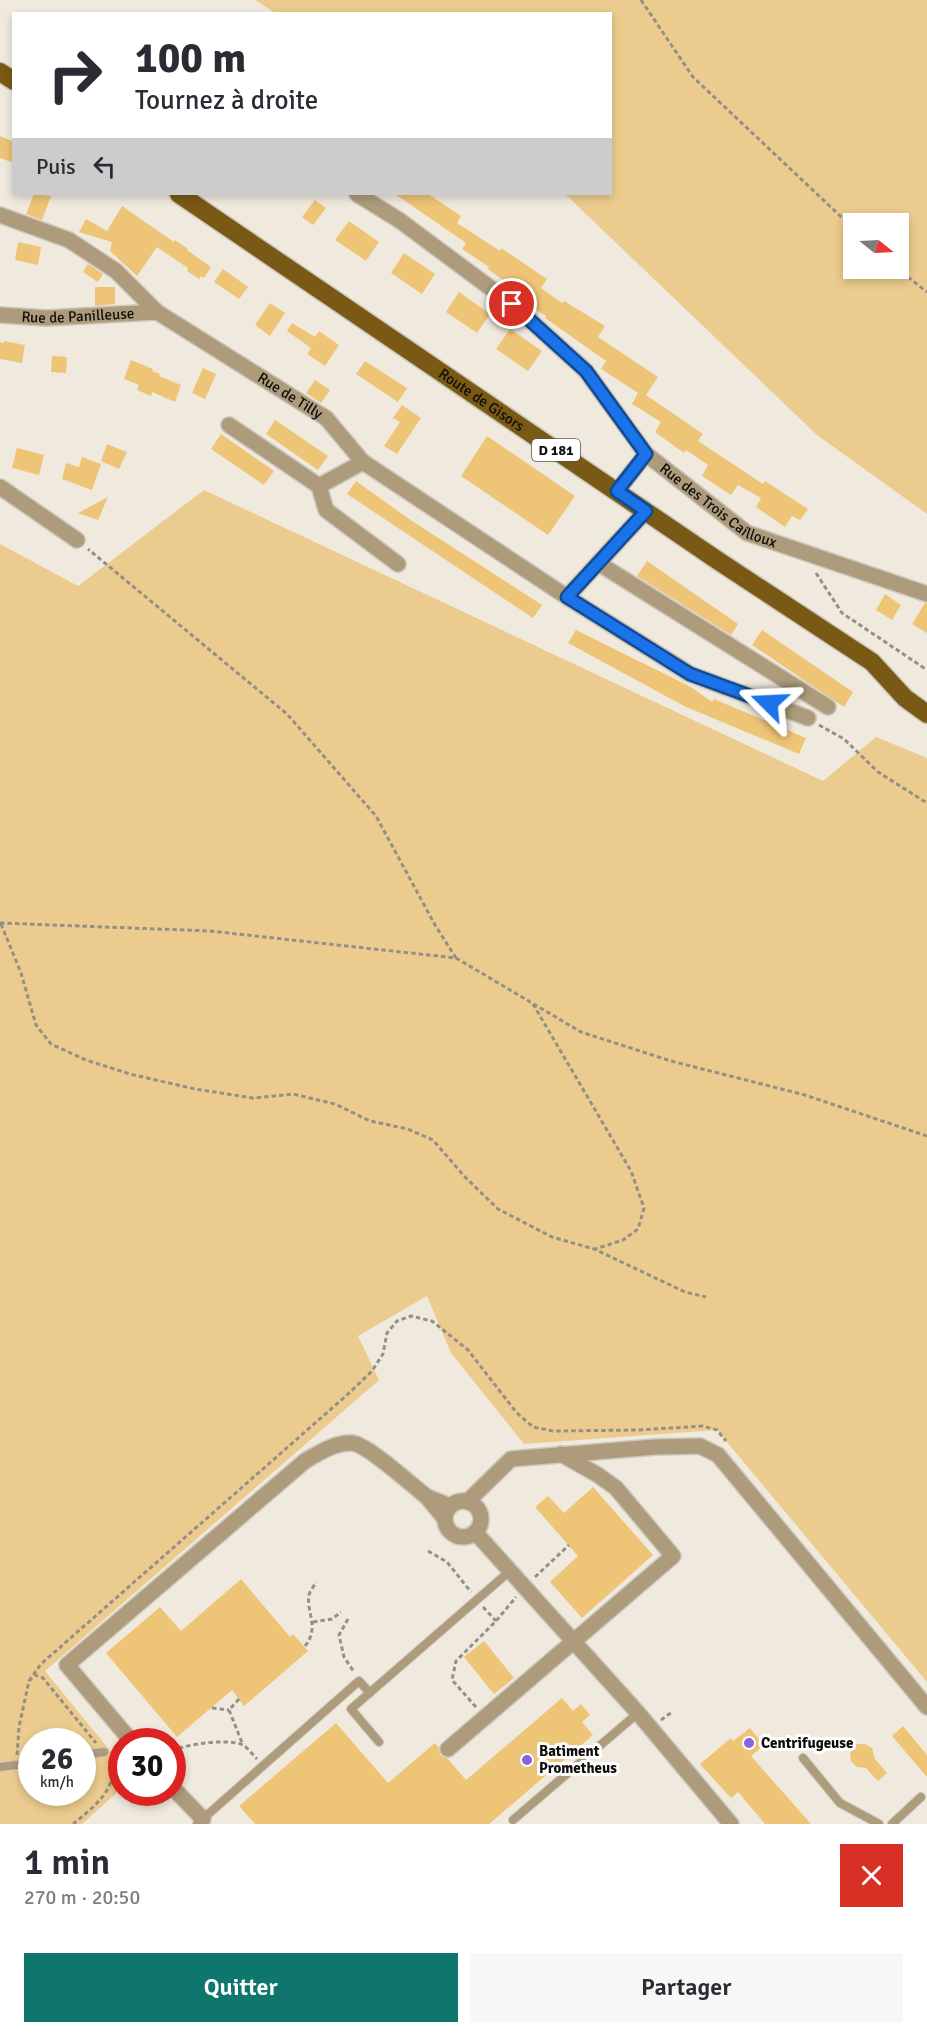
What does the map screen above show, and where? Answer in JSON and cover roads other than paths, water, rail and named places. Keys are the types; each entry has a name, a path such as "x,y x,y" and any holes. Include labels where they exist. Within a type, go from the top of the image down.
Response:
{"main road":[{"name":"Route de Gisors","path":"180,195 872,662 905,698 927,714"}],"street":[{"name":"Rue des Trois Cailloux","path":"359,195 399,220 512,304 586,371 646,454 747,532 927,594"},
{"name":"Rue de Tilly","path":"0,215 69,240 116,271 157,312 326,418 363,462 567,597 690,674 808,718"},
{"name":"Rue de Panilleuse","path":"0,315 46,318 157,312"},
{"path":"230,424 319,486 327,510 398,564"},
{"path":"617,491 646,454"},
{"path":"319,486 363,462"},
{"path":"0,487 77,540"},
{"path":"567,597 646,511"},
{"path":"598,563 828,707"},
{"path":"120,1728 67,1665 305,1461 335,1445 354,1443 380,1459 448,1513 450,1532 458,1537 467,1537 475,1532 480,1522 480,1516 475,1507 467,1502 458,1502 448,1513"},
{"path":"467,1502 511,1459 655,1447 700,1446 718,1455 927,1707"},
{"path":"448,1749 673,1556 616,1488 561,1454"},
{"path":"475,1532 638,1713 731,1824"},
{"path":"186,1804 200,1821"}],"lane":[{"path":"379,1742 351,1709 511,1570"},
{"path":"200,1821 359,1681 370,1693"},
{"path":"513,1820 638,1713"},
{"path":"96,1753 104,1752"},
{"path":"803,1758 840,1803 879,1824"},
{"path":"0,1767 18,1765"},
{"path":"891,1824 921,1797"}],"place":[{"name":"Centrifugeuse","path":"749,1743"},
{"name":"Batiment Prometheus","path":"527,1760"}]}
